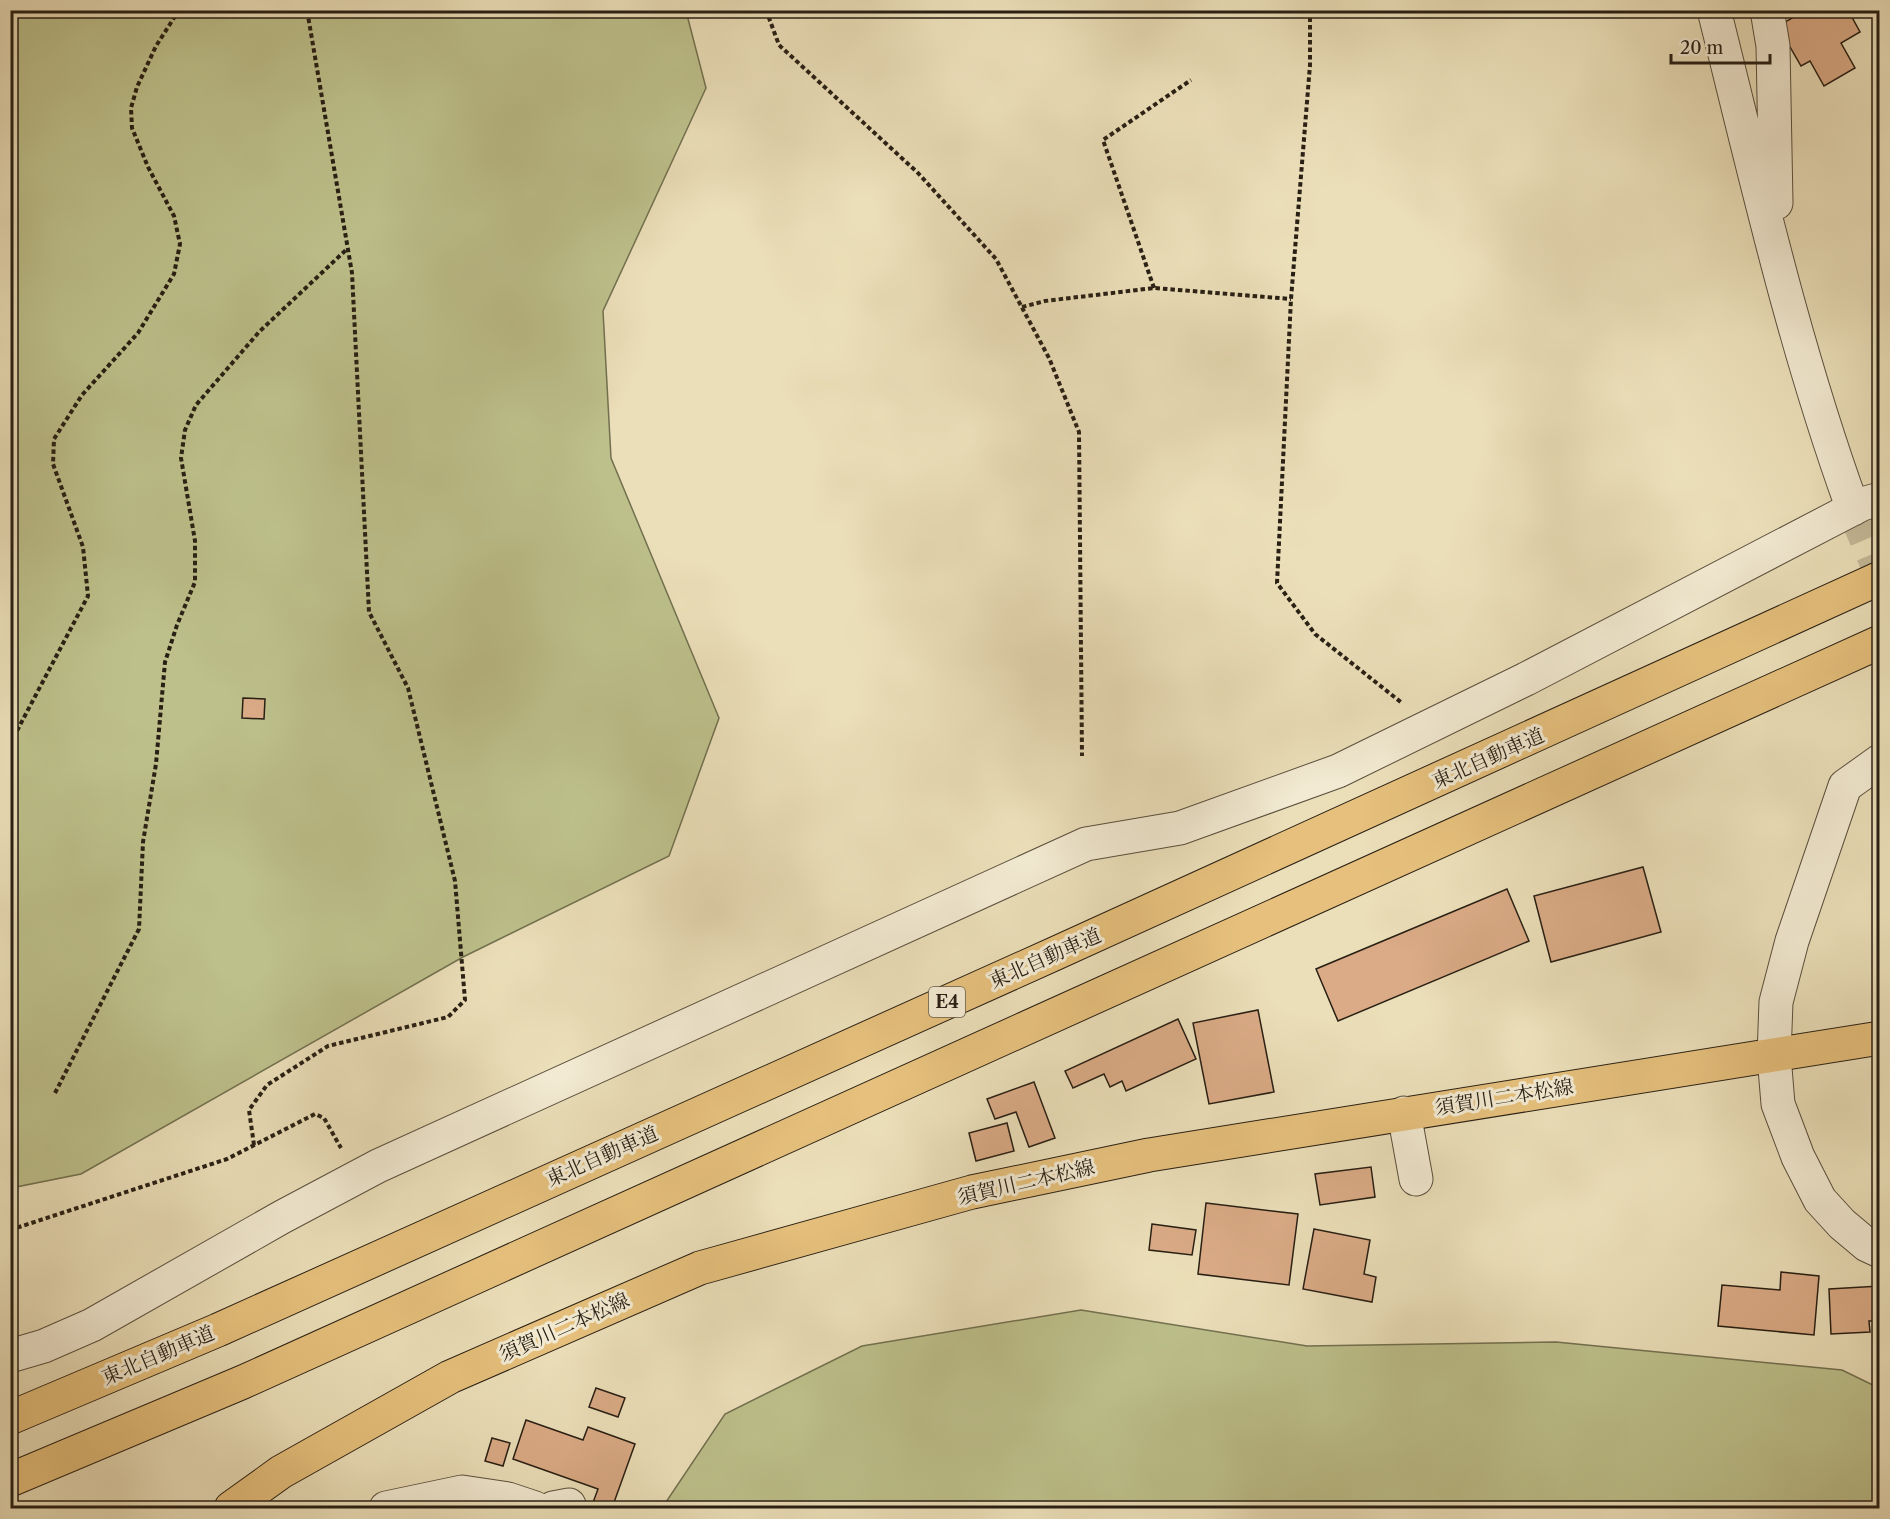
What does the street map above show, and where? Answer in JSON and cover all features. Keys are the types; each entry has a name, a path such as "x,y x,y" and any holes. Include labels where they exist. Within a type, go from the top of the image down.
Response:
{"main road":[{"name":"東北自動車道","path":"10,1418 218,1330 1054,954 1880,578"},
{"path":"10,1480 243,1382 1880,642"},
{"name":"須賀川二本松線","path":"231,1509 281,1472 450,1377 700,1268 972,1192 1149,1155 1880,1038"}],"street":[{"path":"10,1356 44,1346 92,1325 378,1166 1086,844 1180,828 1338,771 1537,674 1866,504 1831,450 1802,355 1714,10"},
{"path":"1767,10 1773,46 1777,213 1770,230"},
{"path":"1880,761 1845,786 1792,941 1776,1002 1774,1056 1778,1104 1798,1156 1820,1200 1842,1224 1867,1245 1880,1251"},
{"path":"1404,1113 1416,1179"},
{"path":"386,1509 462,1492 508,1499 535,1509"}],"path":[{"path":"10,744 88,596 83,547 52,464 54,439 82,395 138,333 174,274 180,244 174,216 148,167 132,128 131,108 137,87 156,46 179,10"},
{"path":"254,1145 249,1110 267,1085 328,1046 448,1017 465,1000 455,880 408,687 369,612 352,273 307,10"},
{"path":"766,10 779,45 918,173 996,259 1049,358 1079,432 1082,756"},
{"path":"1310,10 1310,65 1291,299 1277,583 1315,634 1431,726"},
{"path":"1154,288 1103,140 1191,80"},
{"path":"55,1093 139,929 143,842 156,764 165,662 195,582 195,541 181,458 185,430 196,405 259,332 348,248"},
{"path":"1022,307 1045,301 1154,288 1291,299"},
{"path":"10,1230 227,1159 315,1114 324,1118 335,1134 354,1179"}],"green space":[{"path":"11,11 686,11 706,88 603,311 611,458 719,718 669,856 463,957 81,1174 11,1188"},
{"path":"1081,1310 1307,1346 1556,1342 1842,1370 1879,1388 1879,1508 662,1508 725,1414 862,1346"}],"building":[{"path":"1806,10 1848,10 1860,32 1841,43 1855,68 1824,86 1810,61 1801,66 1778,26"},
{"path":"243,698 265,699 264,719 242,718"},
{"path":"1643,867 1661,932 1551,962 1534,896"},
{"path":"1507,889 1529,941 1338,1021 1316,969"},
{"path":"1258,1010 1274,1092 1209,1104 1193,1023"},
{"path":"1178,1019 1196,1059 1126,1091 1122,1081 1110,1087 1104,1074 1073,1088 1065,1071"},
{"path":"1034,1082 1055,1138 1029,1147 1016,1112 995,1119 987,1099"},
{"path":"1007,1123 1014,1151 976,1161 969,1133"},
{"path":"1371,1167 1375,1197 1320,1205 1315,1174"},
{"path":"1206,1203 1298,1214 1289,1285 1198,1274"},
{"path":"1152,1224 1196,1230 1192,1255 1149,1250"},
{"path":"1314,1229 1370,1240 1364,1274 1376,1277 1372,1302 1303,1289"},
{"path":"1781,1272 1819,1276 1814,1335 1718,1326 1722,1285 1780,1290"},
{"path":"1880,1286 1880,1321 1869,1321 1870,1332 1831,1334 1829,1289"},
{"path":"596,1388 625,1398 618,1417 589,1407"},
{"path":"526,1420 583,1440 588,1427 635,1444 612,1508 591,1508 598,1489 513,1459"},
{"path":"492,1438 510,1443 503,1466 485,1461"}],"tunnel":[{"path":"1853,509 1880,572"}]}
